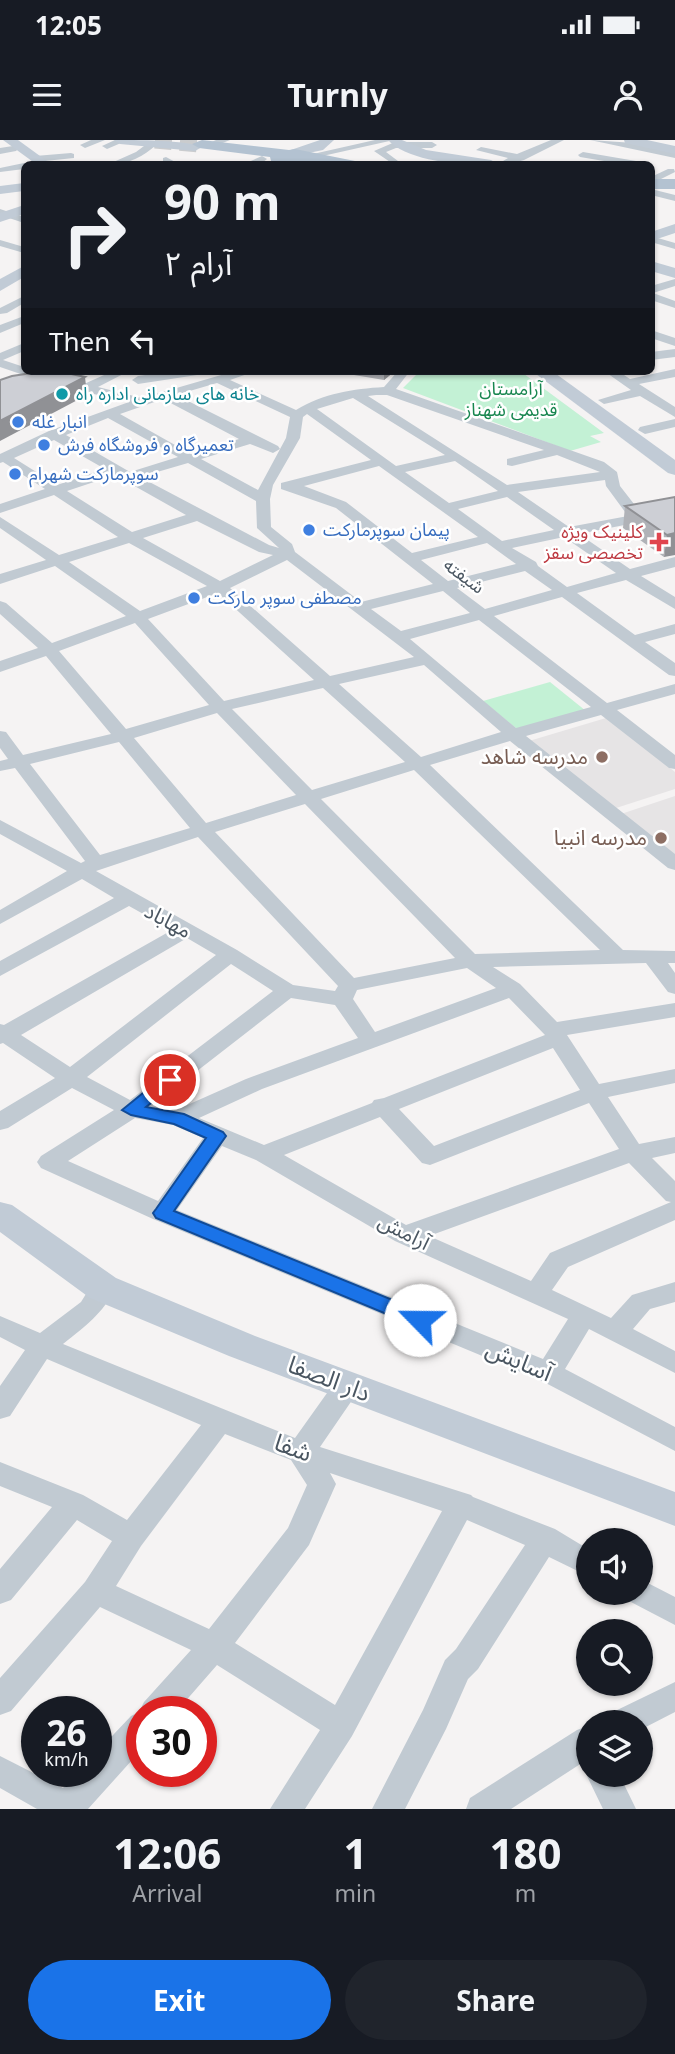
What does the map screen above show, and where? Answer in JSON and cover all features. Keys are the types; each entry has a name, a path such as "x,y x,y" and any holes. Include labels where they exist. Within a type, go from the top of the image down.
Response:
{"main road":[{"path":"170,140 307,153 338,161"},
{"path":"112,142 207,144"},
{"path":"395,143 477,161"},
{"path":"636,143 674,153"},
{"path":"4,144 30,161"},
{"path":"655,186 675,185"},
{"path":"3,215 21,210"},
{"path":"655,267 675,273"},
{"path":"3,281 21,272"},
{"path":"546,375 675,469"},
{"path":"565,375 604,400 675,454"},
{"name":"دار الصفا","path":"0,1214 103,1288 347,1386 675,1509"}],"street":[{"path":"512,161 559,140"},
{"path":"595,140 636,143"},
{"path":"85,145 112,142"},
{"path":"393,161 379,151 395,143"},
{"path":"265,161 307,153 395,143 432,145"},
{"path":"497,144 537,151"},
{"path":"122,161 139,154 151,145"},
{"path":"481,150 520,158"},
{"path":"661,160 674,153"},
{"path":"583,155 618,161"},
{"path":"48,161 71,156"},
{"path":"3,170 21,167"},
{"path":"655,168 671,171 655,183"},
{"path":"655,188 675,198"},
{"path":"675,198 662,205 675,210"},
{"path":"3,215 21,219"},
{"path":"662,233 675,246"},
{"path":"0,243 21,249"},
{"path":"655,289 675,282"},
{"path":"655,298 675,305"},
{"path":"2,311 21,301"},
{"path":"2,311 21,316"},
{"path":"0,329 21,318"},
{"path":"655,331 675,342"},
{"path":"0,357 21,348"},
{"path":"655,355 675,353"},
{"path":"0,363 21,370"},
{"path":"627,383 675,373"},
{"path":"39,375 140,401"},
{"path":"74,385 88,375"},
{"path":"20,386 74,385 109,375"},
{"path":"112,393 149,375"},
{"path":"138,380 171,375"},
{"path":"2,458 54,434 140,401 234,375"},
{"path":"388,391 401,375"},
{"path":"616,375 675,413"},
{"path":"218,379 302,412 382,461 531,565 675,671"},
{"path":"322,384 348,394 457,456 626,574 675,604"},
{"path":"288,554 287,547 264,528 265,492 293,438 302,412 348,394 388,391 599,465 612,475 613,486 638,519"},
{"path":"604,400 640,392"},
{"path":"653,400 675,394"},
{"path":"165,395 273,449"},
{"path":"108,413 265,492 382,461"},
{"path":"645,430 675,423"},
{"path":"54,434 198,516 264,549 288,554 427,659 513,734 675,864"},
{"path":"0,509 52,490 192,457 251,440"},
{"path":"512,462 556,451"},
{"path":"396,470 457,456"},
{"path":"2,458 129,537 220,587 418,764 618,956"},
{"path":"448,507 508,491 612,475"},
{"name":"شیفته","path":"292,486 341,505 675,764"},
{"path":"410,558 675,511"},
{"path":"0,579 198,516"},
{"path":"0,521 137,616 220,707 311,796 470,961 513,989 555,1034 633,1153 675,1195"},
{"path":"0,667 220,587 288,554"},
{"path":"398,637 675,562"},
{"path":"359,607 531,565"},
{"path":"0,606 49,649 202,830 345,992 370,1040"},
{"path":"634,640 675,629"},
{"path":"9,764 123,736 220,707 427,659"},
{"path":"0,918 88,867 513,734 675,689"},
{"path":"0,736 9,764 88,867"},
{"name":"مهاباد","path":"1,827 88,867 127,899 230,954 287,991 345,992 470,961 618,956 675,957"},
{"path":"0,970 127,899"},
{"path":"1,1034 186,930"},
{"path":"0,1122 71,1079 230,954"},
{"path":"653,958 675,987"},
{"path":"178,1118 254,1084 513,989"},
{"path":"131,1110 287,991"},
{"path":"264,1154 555,1034 675,1010"},
{"name":"آرامش","path":"1,1034 71,1079 131,1110 178,1118 264,1154 404,1235 584,1315 675,1363"},
{"path":"382,1105 430,1157 593,1093 675,1076"},
{"name":"آسایش","path":"131,1110 48,1162 162,1213 549,1373 675,1440"},
{"path":"162,1213 217,1136"},
{"path":"404,1235 633,1153 675,1145"},
{"path":"536,1294 559,1260 675,1210"},
{"path":"0,1408 42,1346 90,1309 103,1288"},
{"path":"615,1331 641,1302 675,1292"},
{"path":"549,1373 584,1315"},
{"name":"شفا","path":"0,1326 42,1346 301,1452 461,1503 545,1538 576,1556"},
{"path":"169,1696 214,1646 299,1536 322,1484 301,1452 347,1386"},
{"path":"0,1701 96,1591 131,1537 220,1420"},
{"path":"0,1474 74,1503 131,1537"},
{"path":"0,1591 74,1503"},
{"path":"286,1809 341,1726 461,1503"},
{"path":"388,1809 435,1719 456,1670 467,1659 545,1538"},
{"path":"96,1591 214,1646 341,1726"},
{"path":"653,1599 675,1612"},
{"path":"648,1710 675,1696"},
{"path":"0,1771 68,1808 126,1744"},
{"path":"482,1809 576,1751"},
{"path":"609,1787 620,1809"}],"shaded area":[{"name":"مدرسه شاهد","path":"606,718 675,772 675,789 613,809 529,741"},
{"name":"مدرسه انبیا","path":"675,796 675,861 618,815"}],"green space":[{"name":"آرامستان قدیمی شهناز","path":"416,375 525,375 604,433 590,436 601,442 570,451 403,388"},
{"path":"550,682 586,711 517,729 483,701"}],"building":[{"path":"12,376 85,377 0,421 0,380"},
{"path":"675,497 675,533 667,535 625,506"}],"tunnel":[{"path":"155,140 199,144"}],"place":[{"name":"خانه های سازمانی اداره راه","path":"62,394"},
{"name":"انبار غله","path":"18,422"},
{"name":"تعمیرگاه و فروشگاه فرش","path":"44,445"},
{"name":"سوپرمارکت شهرام","path":"15,474"},
{"name":"پیمان سوپرمارکت","path":"309,530"},
{"name":"کلینیک ویژه تخصصی سقز","path":"659,542"},
{"name":"مصطفی سوپر مارکت","path":"194,598"},
{"name":"مدرسه شاهد","path":"602,757"},
{"name":"مدرسه انبیا","path":"661,838"}],"route":[{"path":"170,1080 131,1110 178,1118 217,1136 162,1213 420,1320"}]}
